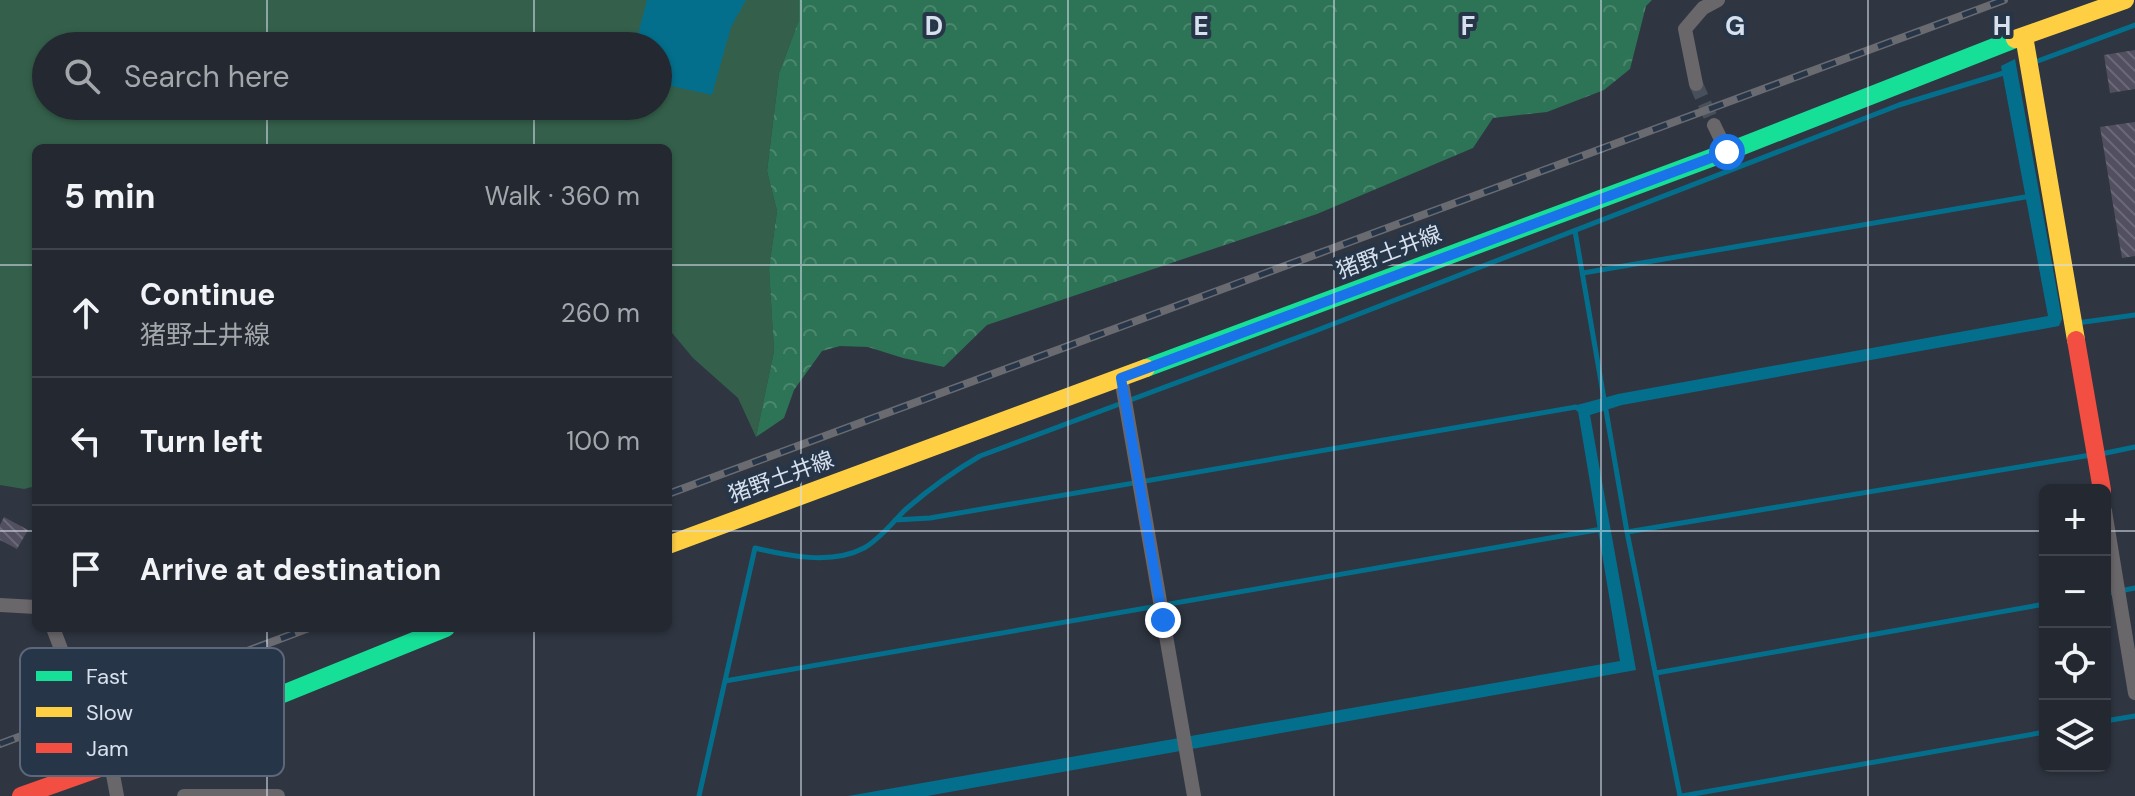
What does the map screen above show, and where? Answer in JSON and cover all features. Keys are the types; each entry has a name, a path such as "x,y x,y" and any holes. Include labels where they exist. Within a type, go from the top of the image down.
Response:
{"main road":[{"name":"猪野土井線","path":"672,544 1727,152 2024,36 2125,0"},
{"path":"2024,36 2101,484"},
{"path":"284,694 436,632"},
{"path":"21,796 77,776"}],"street":[{"path":"1696,84 1685,29 1703,8 1718,0"},
{"path":"1714,125 1727,152"},
{"path":"1121,378 1194,796"},
{"path":"2111,547 2135,693"},
{"path":"0,605 32,607"},
{"path":"113,776 117,796"},
{"path":"184,796 278,796"}],"green space":[{"path":"0,0 799,0 799,20 779,73 767,171 777,211 769,269 774,351 756,437 738,398 693,358 672,333 672,144 32,144 32,487 24,489 0,485"},
{"path":"799,0 1652,0 1646,6 1630,69 1604,90 1547,112 1493,118 1473,148 1317,214 987,325 944,367 868,347 840,346 822,351 794,390 784,418 756,437 774,351 769,269 777,211 767,171 779,73 799,20"}],"water":[{"path":"647,0 746,0 731,27 712,95 672,86 672,32 639,32"},
{"path":"2015,59 2062,319 2059,326 1622,405 1590,415 1636,670 927,796 848,796 1620,661 1577,405 1618,394 2048,316 2001,66"}],"building":[{"path":"2135,50 2135,89 2110,93 2104,55"},
{"path":"2135,122 2135,256 2122,258 2100,127"},
{"path":"4,517 28,530 17,549 0,540 0,525"}],"waterway":[{"path":"2035,62 2135,25"},
{"path":"699,796 755,548 824,558 851,553 870,545 923,495 980,456 1315,331 1899,105 2007,72"},
{"path":"1583,273 2031,196"},
{"path":"1575,231 1627,532 1680,796"},
{"path":"2077,323 2135,315"},
{"path":"895,520 930,518 1576,407 1581,411"},
{"path":"2101,454 2135,447"},
{"path":"1627,532 2091,455"},
{"path":"725,681 1602,529"},
{"path":"2111,593 2135,588"},
{"path":"1656,673 2039,605"},
{"path":"2111,720 2135,716"},
{"path":"1682,796 2039,733"}],"tunnel":[{"path":"1696,84 1714,125"}],"railway":[{"path":"672,493 2004,0"},
{"path":"256,648 298,632"},
{"path":"0,744 20,736"}],"traffic: fast":[{"path":"1146,368 1727,152 2015,39"},
{"path":"284,694 436,632"}],"traffic: slow":[{"path":"2015,39 2125,0"},
{"path":"2024,36 2076,340"},
{"path":"672,544 1146,368"}],"traffic: jam":[{"path":"2076,340 2101,484"},
{"path":"21,796 77,776"}],"route":[{"path":"1163,620 1121,378 1727,152"}]}
